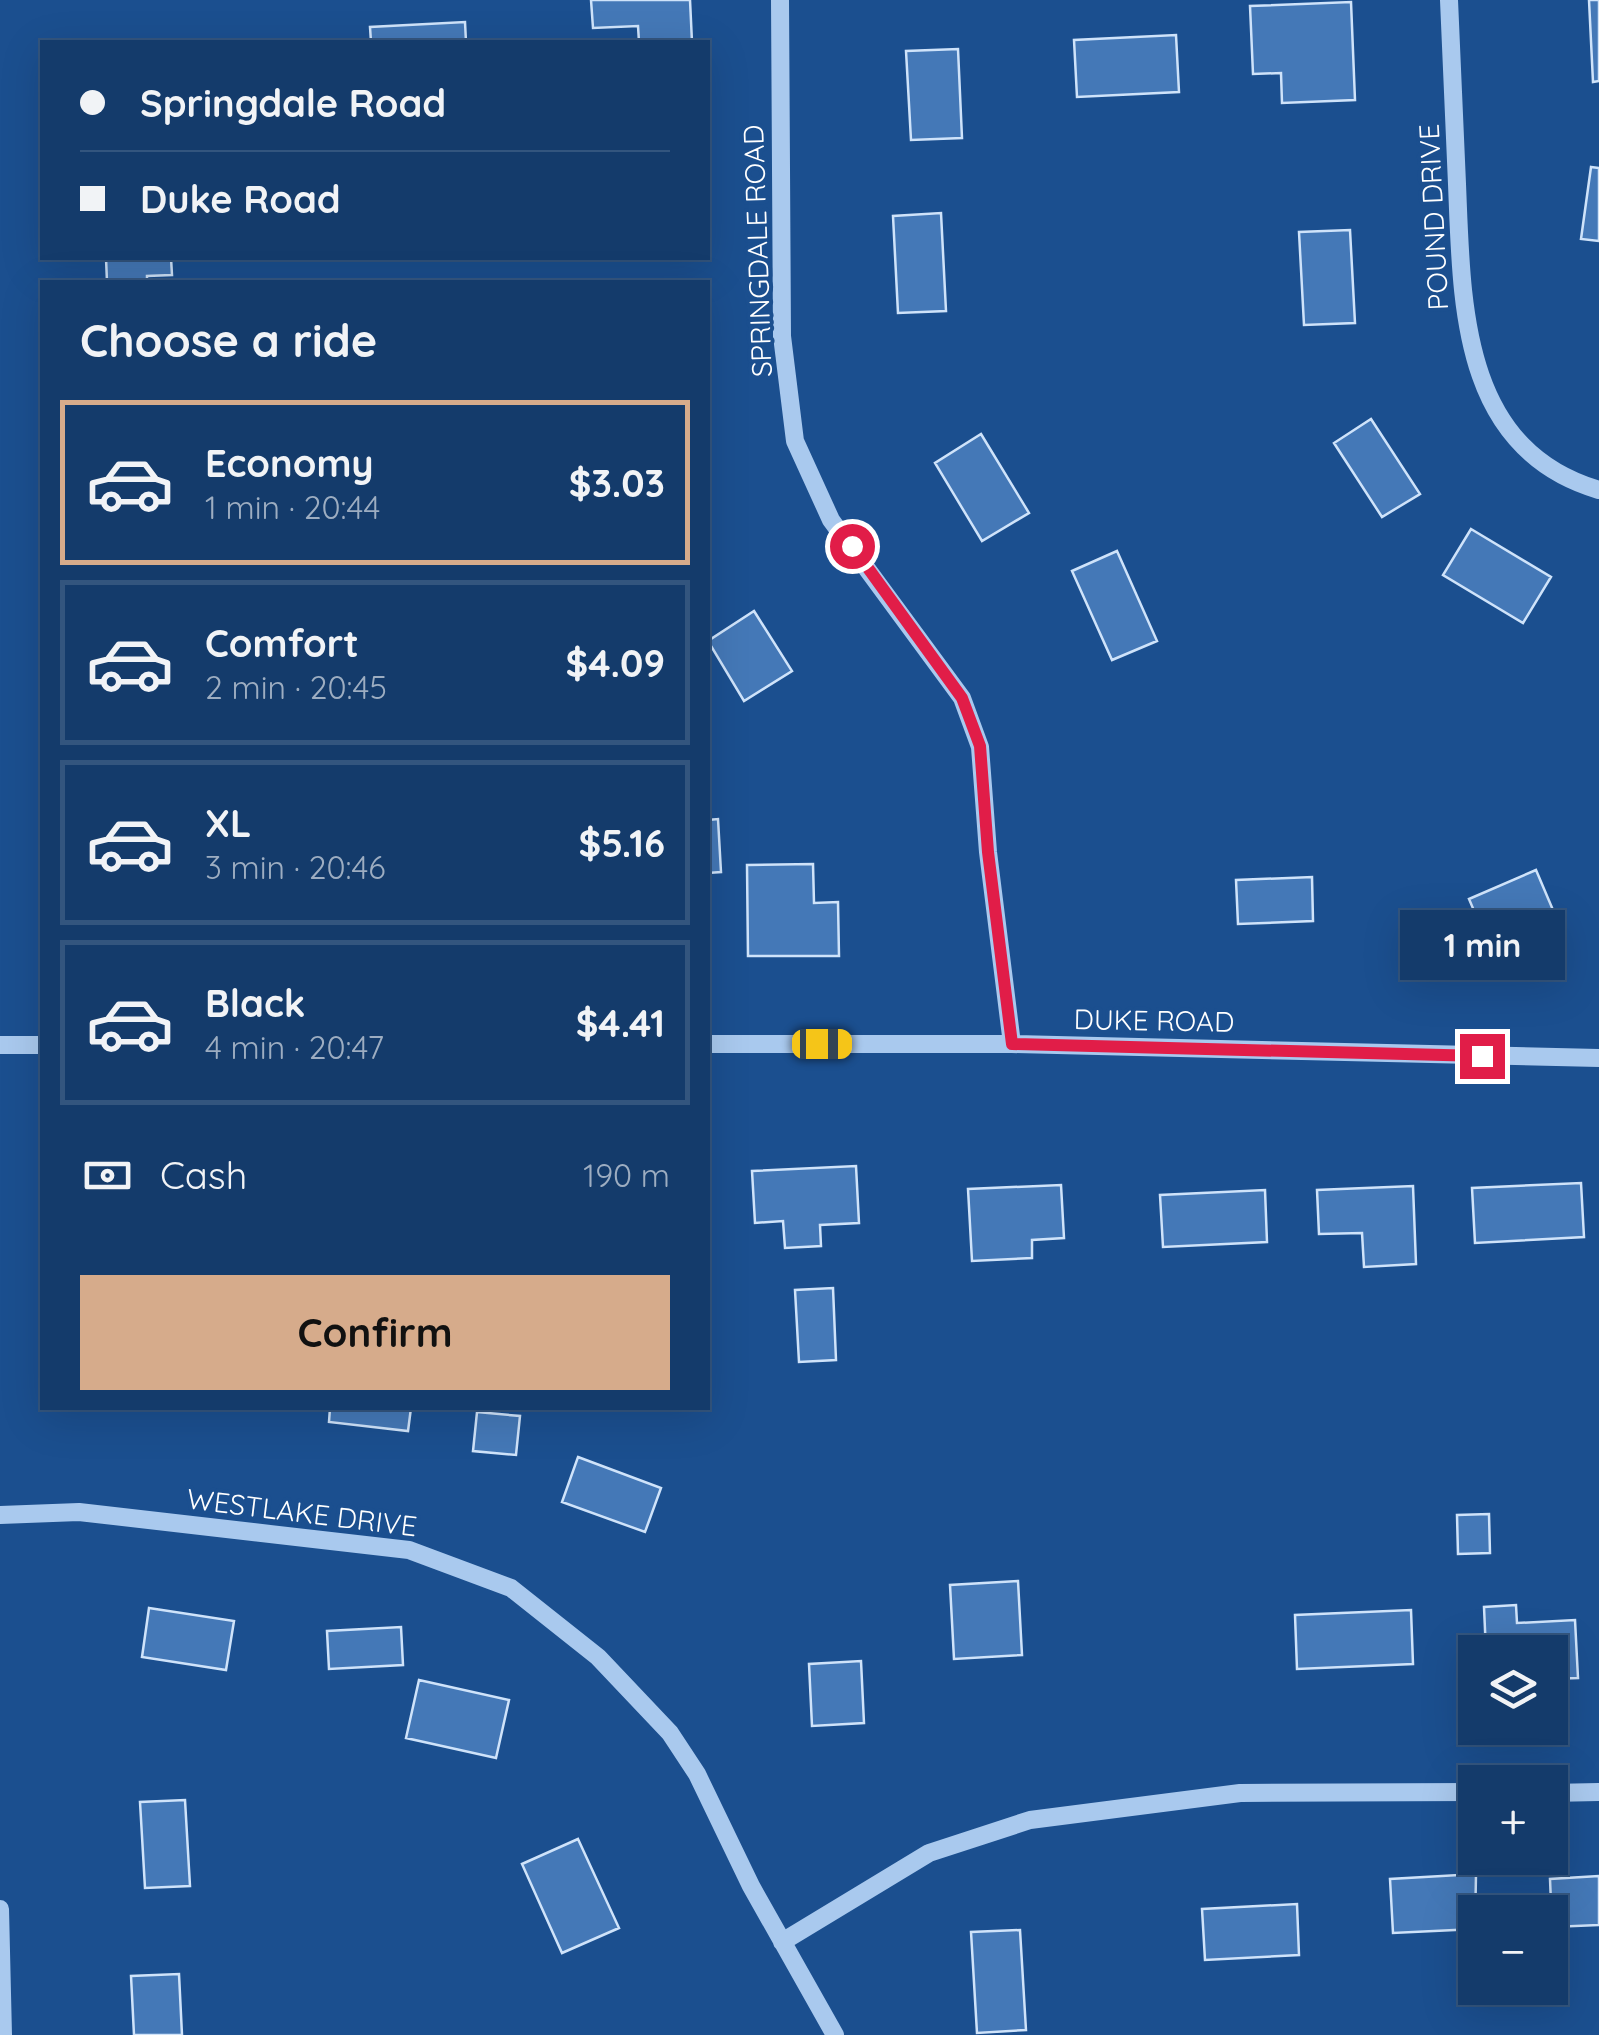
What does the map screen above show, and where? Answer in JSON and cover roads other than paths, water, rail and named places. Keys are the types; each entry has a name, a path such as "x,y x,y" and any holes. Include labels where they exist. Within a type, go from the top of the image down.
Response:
{"street":[{"name":"SPRINGDALE ROAD","path":"780,0 782,336 795,441 831,520 962,698 980,746 988,852 1012,1044"},
{"name":"POUND DRIVE","path":"1449,0 1462,305 1475,356 1492,406 1522,448 1564,480 1599,490"},
{"name":"DUKE ROAD","path":"710,1044 1012,1044 1599,1058"},
{"path":"0,1045 40,1045"},
{"name":"WESTLAKE DRIVE","path":"0,1515 79,1512 409,1550 511,1588 598,1657 670,1733 697,1774 834,2035"},
{"path":"782,1942 930,1853 1030,1820 1240,1793 1458,1792"},
{"path":"1568,1793 1599,1792"},
{"path":"0,1909 3,2035"}]}
